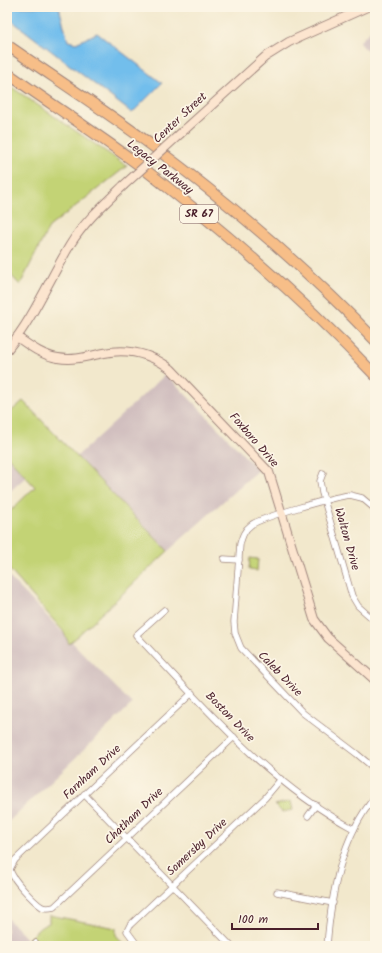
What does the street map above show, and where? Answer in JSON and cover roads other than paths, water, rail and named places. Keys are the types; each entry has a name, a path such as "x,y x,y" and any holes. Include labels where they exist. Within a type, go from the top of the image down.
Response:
{"highway":[{"name":"Legacy Parkway","path":"7,45 154,147 236,212 302,269 375,340"},
{"name":"Legacy Parkway","path":"7,73 138,165 221,231 285,286 375,374"}],"street":[{"name":"Center Street","path":"7,350 17,337 78,233 97,210 265,57 289,42 367,7"},
{"name":"Foxboro Drive","path":"17,337 40,352 57,358 79,359 127,350 144,354 164,364 178,375 264,466 272,480 308,604 317,624 328,638 375,680"},
{"name":"Walton Drive","path":"323,473 320,486 352,596 358,606 375,621"},
{"path":"282,514 345,496 354,495 366,500 375,509"},
{"name":"Caleb Drive","path":"282,514 258,521 248,527 242,538 234,622 235,633 242,648 303,713 375,769"},
{"path":"224,559 239,560"},
{"name":"Boston Drive","path":"164,610 136,635 258,762 335,819 354,829"},
{"name":"Farnham Drive","path":"49,908 39,904 12,875 10,869 15,860 192,693"},
{"name":"Chatham Drive","path":"49,908 57,905 234,737"},
{"name":"Somersby Drive","path":"138,946 127,931 132,923 265,798 280,779"},
{"path":"84,794 231,946"},
{"path":"327,946 333,903 342,859 354,829 375,797"},
{"path":"308,816 316,805"},
{"path":"277,892 333,903"}],"water":[{"path":"7,7 59,7 68,41 76,43 97,33 162,83 132,113 7,17"}]}
